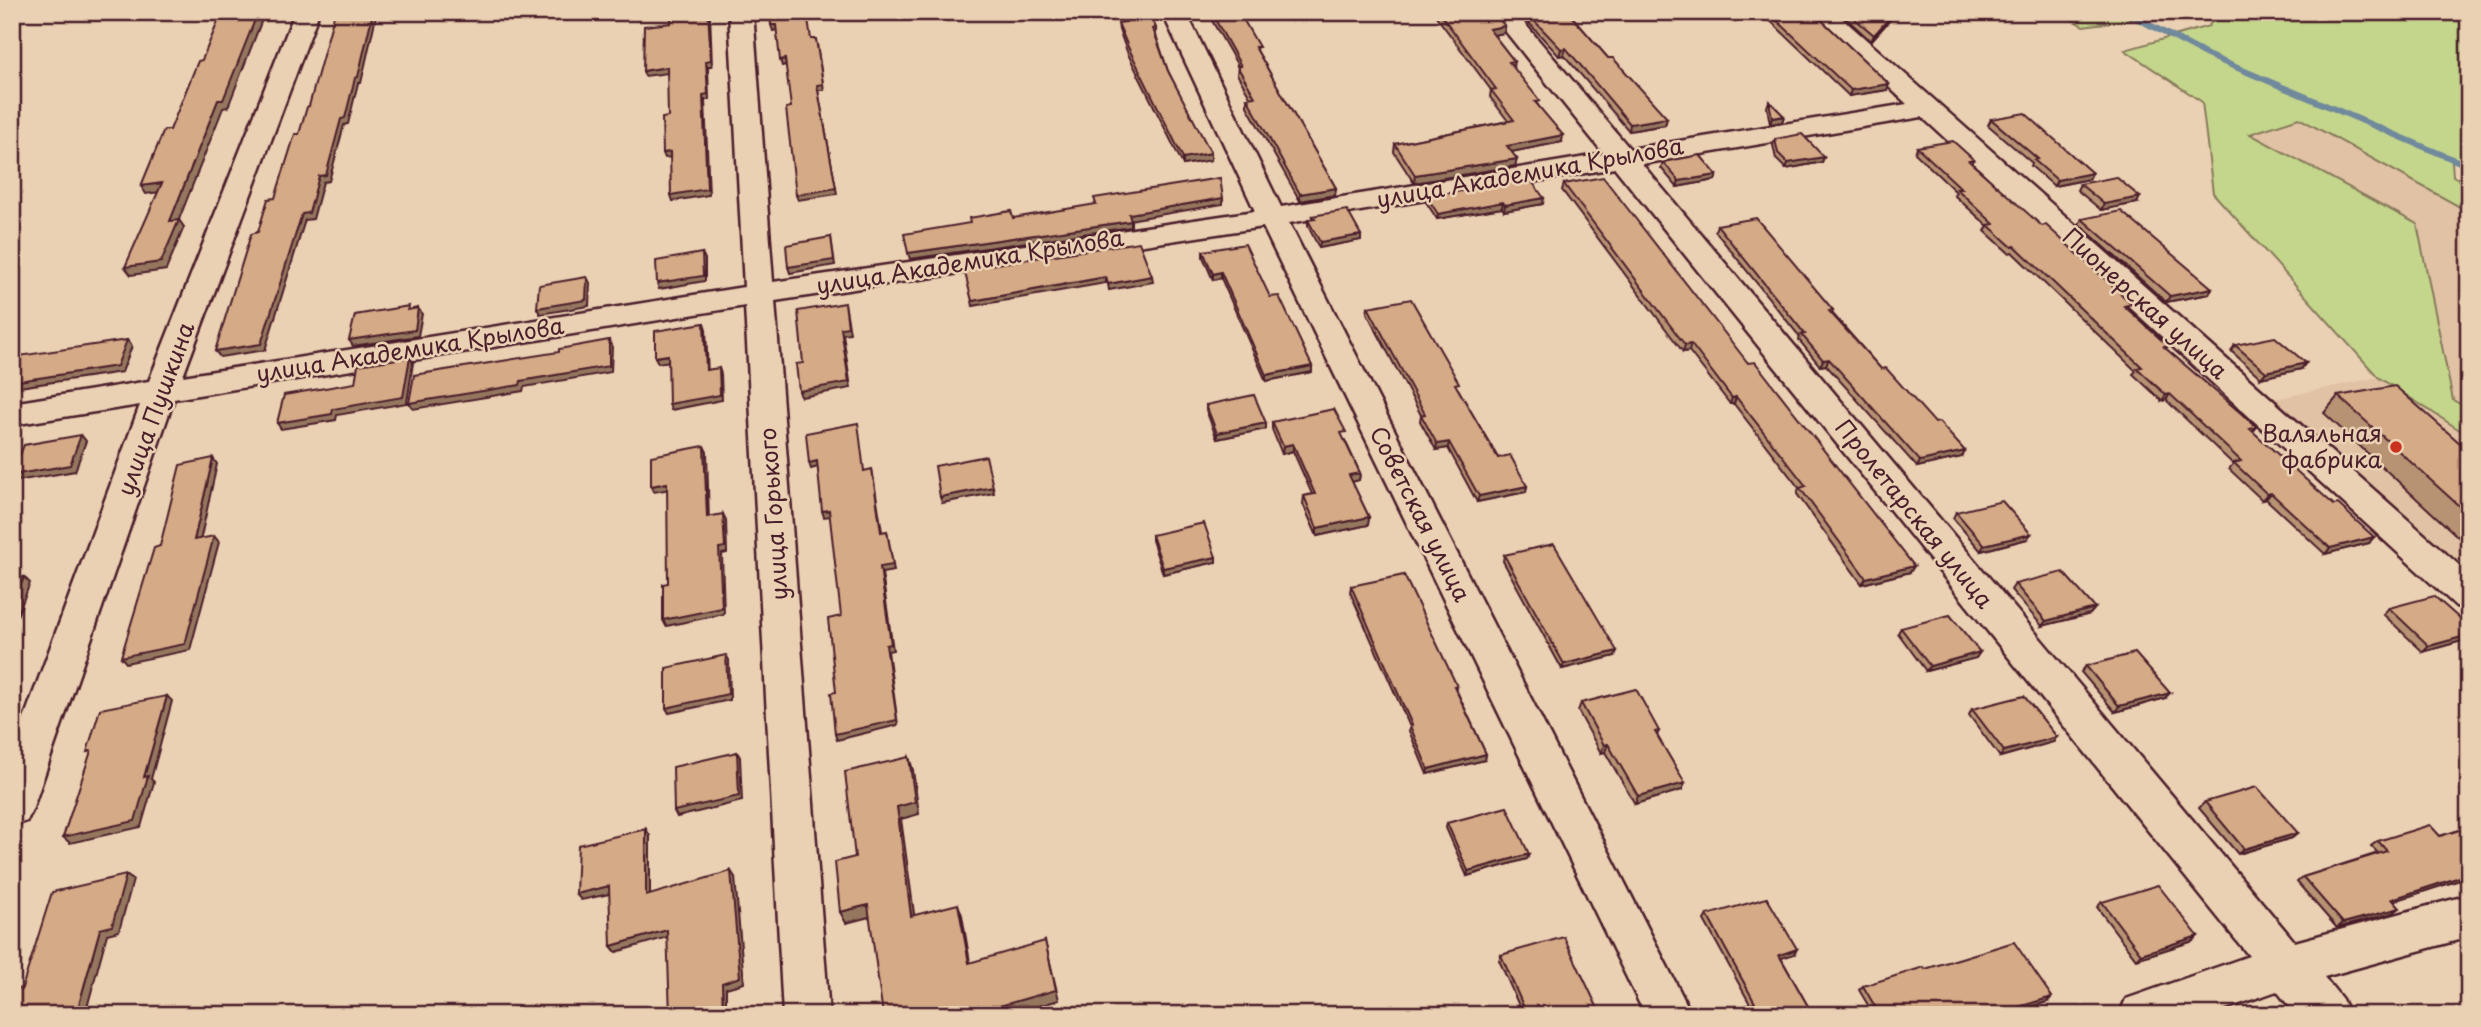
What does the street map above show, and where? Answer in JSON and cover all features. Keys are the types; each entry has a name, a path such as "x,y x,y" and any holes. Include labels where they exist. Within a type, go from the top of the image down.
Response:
{"street":[{"name":"улица Пушкина","path":"12,808 162,391 307,12"},
{"name":"улица Горького","path":"741,12 806,1015"},
{"name":"Советская улица","path":"1174,12 1272,217 1669,1015"},
{"name":"Пролетарская улица","path":"1502,12 2326,1015"},
{"name":"Пионерская улица","path":"1821,12 2469,596"},
{"name":"улица Академика Крылова","path":"12,414 759,294 1272,217 1928,107"},
{"path":"2142,1015 2286,966 2469,916"}],"shaded area":[{"path":"2299,118 2469,212 2469,409 2453,401 2417,224 2249,134"},
{"path":"2378,377 2469,436 2469,578 2270,400"}],"green space":[{"path":"2059,12 2166,12 2166,15 2083,26"},
{"path":"2217,12 2365,12 2398,18 2435,12 2469,12 2469,155 2452,161 2453,176 2469,185 2469,212 2299,118 2250,134 2417,224 2453,400 2469,409 2469,436 2378,377 2213,193 2202,102 2125,50 2209,26"}],"building":[{"path":"222,12 258,12 223,100 218,100 170,221 179,220 161,262 125,267 162,183 141,186 164,130 170,130 198,61 202,60"},
{"path":"335,12 373,12 358,77 355,78 345,118 341,119 326,175 319,176 309,213 302,214 261,344 215,351 251,234 258,232 268,199 275,198 295,134 299,134 309,106"},
{"path":"671,12 708,12 711,60 706,61 708,94 703,95 707,189 671,195 670,152 663,153 662,118 668,117 667,67 643,71 644,26 671,23"},
{"path":"770,12 807,12 811,39 816,39 823,84 817,85 836,188 796,195 786,108 791,107 785,59 780,60 776,25 771,25"},
{"path":"1121,12 1148,12 1156,28 1153,29 1168,71 1211,153 1183,158 1128,47 1118,23 1126,22"},
{"path":"1211,12 1239,12 1259,47 1255,47 1336,188 1300,194 1247,98 1255,97"},
{"path":"1439,12 1493,12 1505,26 1489,29 1514,61 1509,62 1540,101 1535,102 1563,135 1507,146 1517,159 1415,175 1395,144 1514,120 1491,90 1496,89"},
{"path":"1526,12 1568,12 1608,58 1613,58 1667,118 1630,124 1566,48 1561,49"},
{"path":"1768,12 1813,12 1889,84 1851,90"},
{"path":"1847,12 1889,12 1892,15 1874,35"},
{"path":"1769,101 1784,116 1772,118"},
{"path":"2025,113 2092,173 2057,180 2034,160 2038,159 1991,119"},
{"path":"1802,134 1824,157 1788,163 1778,153 1775,139"},
{"path":"1953,141 1974,160 1969,161 2042,226 2046,225 2132,304 2124,306 2168,346 2164,347 2257,427 2250,429 2334,505 2338,504 2374,537 2330,548 2234,463 2241,461 2170,394 2166,395 2137,368 2142,367 2015,246 2012,247 1988,225 1994,224 1957,189 1962,189 1917,147"},
{"path":"1700,155 1717,175 1679,181 1663,162"},
{"path":"1603,177 1748,363 1755,362 1914,566 1866,578 1800,488 1806,486 1736,397 1732,398 1691,344 1685,345 1564,184"},
{"path":"2116,177 2140,197 2104,204 2080,184"},
{"path":"1220,178 1223,198 1129,214 1131,221 908,253 904,234 970,223 969,218 1011,211 1013,218 1096,204 1094,198"},
{"path":"1530,179 1544,198 1505,205 1503,202 1438,214 1427,197"},
{"path":"1347,210 1361,235 1320,242 1308,220 1315,219 1312,216"},
{"path":"2121,211 2212,288 2170,296 2082,219"},
{"path":"1756,218 1833,310 1829,311 1881,369 1886,368 1935,423 1939,422 1965,451 1920,461 1829,359 1823,360 1717,225"},
{"path":"831,237 834,260 788,267 786,245"},
{"path":"1139,242 1152,276 1108,284 1106,277 972,301 964,269"},
{"path":"1245,244 1270,297 1279,296 1312,366 1266,375 1221,272 1213,274 1203,251"},
{"path":"702,253 703,276 657,283 656,261"},
{"path":"587,277 586,300 537,308 539,285"},
{"path":"1411,299 1459,383 1455,384 1498,458 1510,455 1527,486 1479,496 1449,442 1437,444 1421,415 1425,414 1368,307"},
{"path":"845,303 848,327 841,328 849,382 799,391 796,364 803,363 798,311"},
{"path":"409,306 408,310 418,308 415,330 349,340 355,315"},
{"path":"704,323 706,370 719,368 720,395 669,404 668,355 655,357 655,331"},
{"path":"2275,337 2306,363 2266,372 2235,345"},
{"path":"127,340 117,366 12,382 12,357"},
{"path":"609,340 609,366 521,381 520,385 409,403 414,375 559,352 559,349"},
{"path":"410,357 403,397 333,409 332,414 277,423 284,395 355,383 358,365"},
{"path":"2395,386 2469,451 2469,515 2338,396"},
{"path":"1254,395 1266,423 1217,433 1206,405"},
{"path":"1334,409 1346,432 1341,433 1360,473 1349,475 1369,517 1317,528 1304,496 1315,494 1293,444 1283,446 1272,422"},
{"path":"858,423 864,471 872,469 881,532 887,531 893,565 880,567 891,644 886,645 897,720 835,734 831,693 836,692 828,619 841,616 829,510 822,511 817,461 809,463 806,433"},
{"path":"81,435 70,465 12,475 24,445"},
{"path":"704,446 707,517 723,514 725,547 719,548 722,608 663,620 663,584 668,583 667,483 651,486 651,456"},
{"path":"986,456 993,487 940,497 935,466"},
{"path":"213,458 194,540 214,536 185,644 121,657 154,548 160,546 180,465"},
{"path":"2002,501 2031,534 1984,545 1956,512"},
{"path":"1204,523 1216,557 1163,568 1152,535"},
{"path":"1554,544 1617,651 1564,664 1504,555"},
{"path":"2063,572 2095,608 2046,621 2015,584"},
{"path":"1404,575 1486,754 1428,769 1410,726 1412,725 1351,586"},
{"path":"24,577 12,607 12,580"},
{"path":"2434,596 2469,627 2469,635 2429,646 2389,608"},
{"path":"1950,615 1980,652 1930,666 1901,628"},
{"path":"2135,653 2170,693 2119,706 2086,666"},
{"path":"726,655 728,694 666,708 666,668"},
{"path":"1636,689 1659,731 1655,732 1685,783 1638,796 1608,744 1604,745 1581,703"},
{"path":"167,696 144,777 148,776 135,821 63,837 91,751 87,752 100,709"},
{"path":"2024,696 2057,737 2004,751 1972,709"},
{"path":"737,752 739,796 674,811 673,767"},
{"path":"909,757 915,802 897,807 911,916 958,904 969,963 1045,941 1056,990 968,1015 883,1015 868,905 840,912 835,862 855,857 845,772"},
{"path":"2257,787 2298,833 2244,849 2205,802"},
{"path":"1507,807 1529,854 1468,871 1447,823"},
{"path":"2430,825 2440,836 2469,827 2469,874 2392,899 2400,908 2343,923 2303,877 2387,851 2378,841"},
{"path":"646,829 646,896 731,871 740,977 722,983 723,1015 670,1015 667,930 611,946 609,886 576,894 578,845"},
{"path":"126,875 112,926 100,929 76,1015 12,1015 12,990 22,988 52,892"},
{"path":"2158,885 2198,936 2141,954 2102,902"},
{"path":"1767,898 1797,949 1779,955 1813,1015 1739,1015 1736,1009 1755,1003 1707,915"},
{"path":"1564,937 1601,1015 1527,1015 1501,955"},
{"path":"2014,942 2052,997 1991,1015 1880,1015 1863,986 1924,967 1925,969"},
{"path":"615,1008 615,1015 588,1015"}],"waterway":[{"path":"2125,12 2207,55 2469,166"}],"place":[{"name":"Валяльная фабрика","path":"2396,447"}]}
